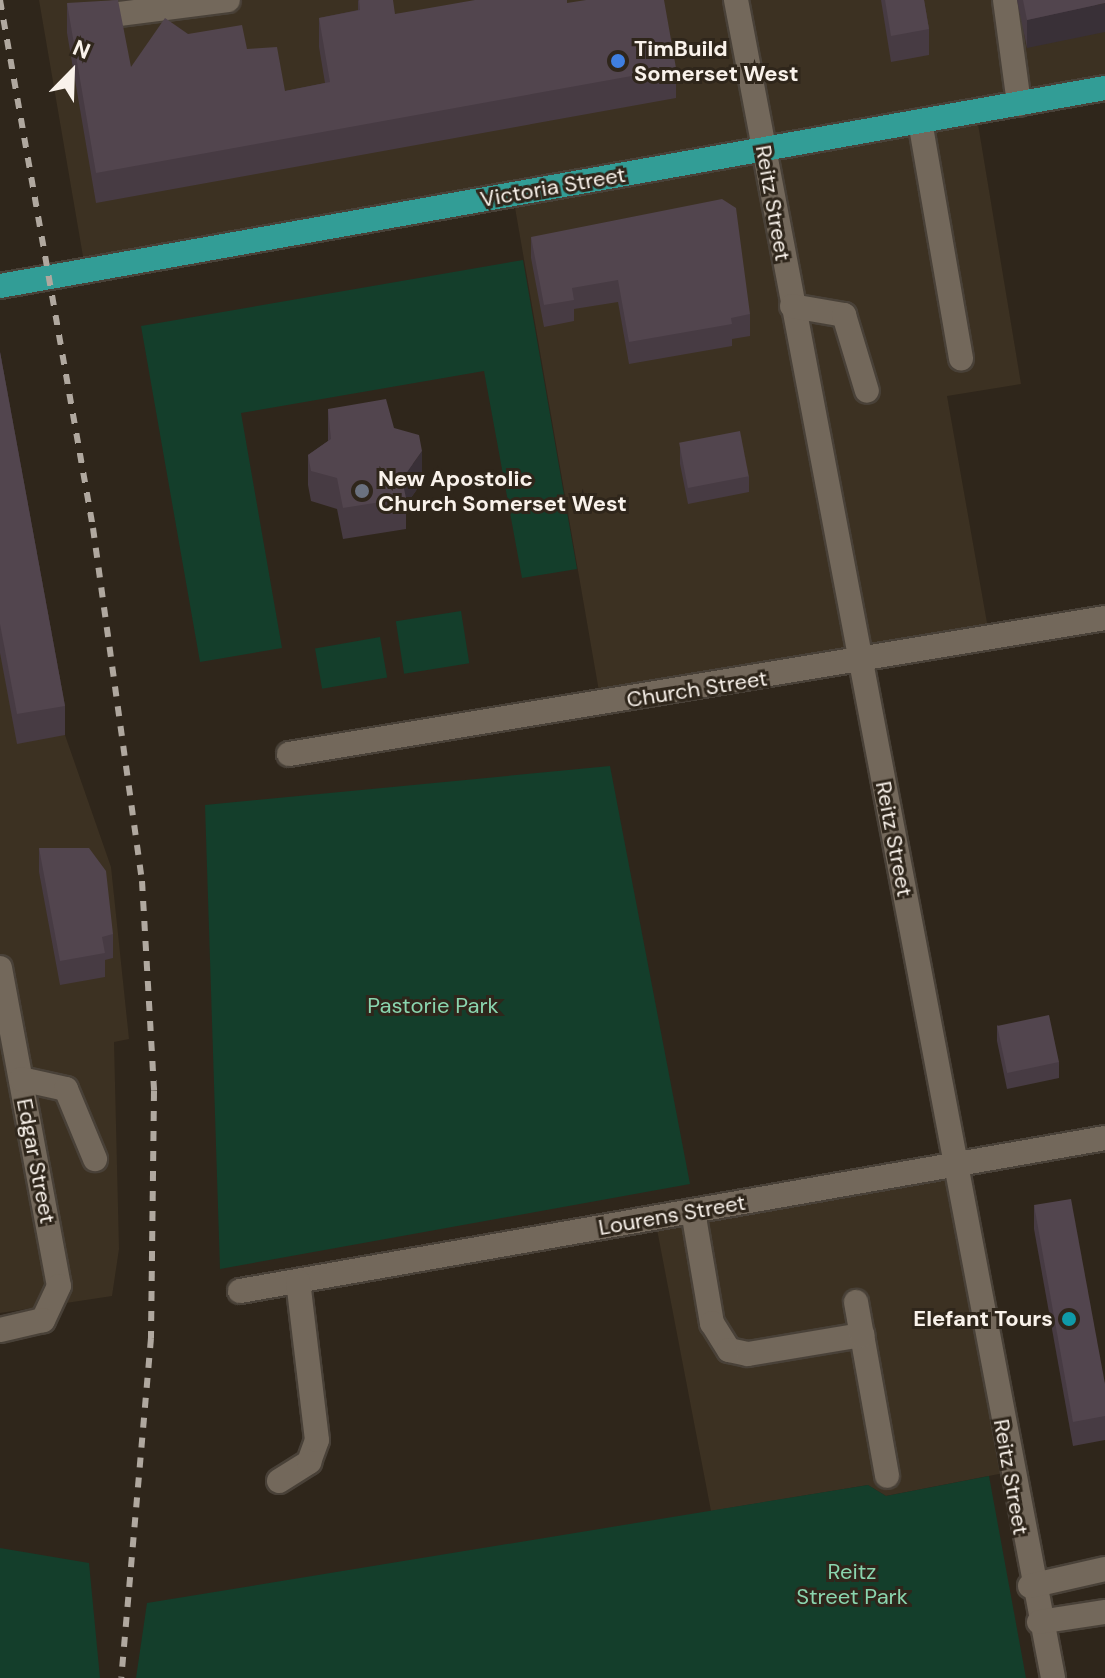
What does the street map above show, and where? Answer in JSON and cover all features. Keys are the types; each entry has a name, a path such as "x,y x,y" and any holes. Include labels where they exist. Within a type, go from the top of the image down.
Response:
{"main road":[{"name":"Victoria Street","path":"0,286 1105,88"}],"street":[{"path":"88,18 228,0"},
{"name":"Reitz Street","path":"736,0 1030,1586 1053,1678"},
{"path":"1005,0 1019,104"},
{"path":"920,121 961,358"},
{"path":"792,306 844,315 867,391"},
{"name":"Church Street","path":"289,754 861,662 1105,618"},
{"name":"Edgar Street","path":"0,968 59,1286 55,1306 35,1324 0,1330"},
{"path":"21,1079 66,1089 83,1114 95,1159"},
{"name":"Lourens Street","path":"240,1291 1105,1138"},
{"path":"693,1211 712,1323 729,1350 748,1354 862,1335"},
{"path":"279,1481 309,1462 317,1440 298,1281"},
{"path":"856,1302 887,1476"},
{"path":"1030,1586 1105,1569"},
{"path":"1039,1622 1105,1612"}],"shaded area":[{"path":"39,0 1105,0 1105,89 976,112 1021,384 947,396 990,640 601,703 513,196 85,268"},
{"path":"0,381 65,735 111,867 129,1039 114,1042 119,1249 112,1296 0,1313"},
{"path":"955,1164 1009,1472 886,1496 868,1485 711,1511 655,1219"}],"green space":[{"path":"523,260 577,569 522,578 484,371 241,413 282,648 200,662 141,326"},
{"path":"461,611 469,663 404,674 396,621"},
{"path":"380,637 387,677 322,689 315,648"},
{"name":"Pastorie Park","path":"610,766 690,1184 220,1269 205,805"},
{"name":"Reitz Street Park","path":"989,1476 1026,1678 136,1678 147,1603 868,1485 886,1496"},
{"path":"0,1548 89,1563 100,1678 0,1678"}],"building":[{"path":"118,0 131,67 165,18 188,34 242,25 247,49 277,47 285,91 330,82 319,18 360,10 359,0 393,0 395,14 475,0 567,0 567,3 586,0 664,0 676,68 96,173 67,3"},
{"path":"885,0 924,0 929,29 891,36"},
{"path":"1023,0 1105,0 1105,3 1027,20"},
{"path":"722,199 736,208 750,314 731,318 732,324 629,342 618,280 572,288 574,300 544,305 531,237"},
{"path":"0,352 65,706 17,714 0,624"},
{"path":"386,399 394,428 419,435 422,451 402,479 406,498 343,508 337,478 311,471 308,455 331,439 328,409"},
{"path":"740,431 749,476 688,488 679,443"},
{"path":"39,848 89,848 106,871 113,934 102,937 105,953 60,961"},
{"path":"1049,1015 1059,1062 1007,1073 997,1026"},
{"name":"Elefant Tours","path":"1071,1199 1105,1384 1105,1416 1073,1422 1034,1205"}],"railway":[{"path":"0,0 93,528 142,881 154,1091 151,1338 121,1678"}],"place":[{"name":"TimBuild Somerset West","path":"618,61"},
{"name":"New Apostolic Church Somerset West","path":"362,491"},
{"name":"Elefant Tours","path":"1069,1319"}]}
